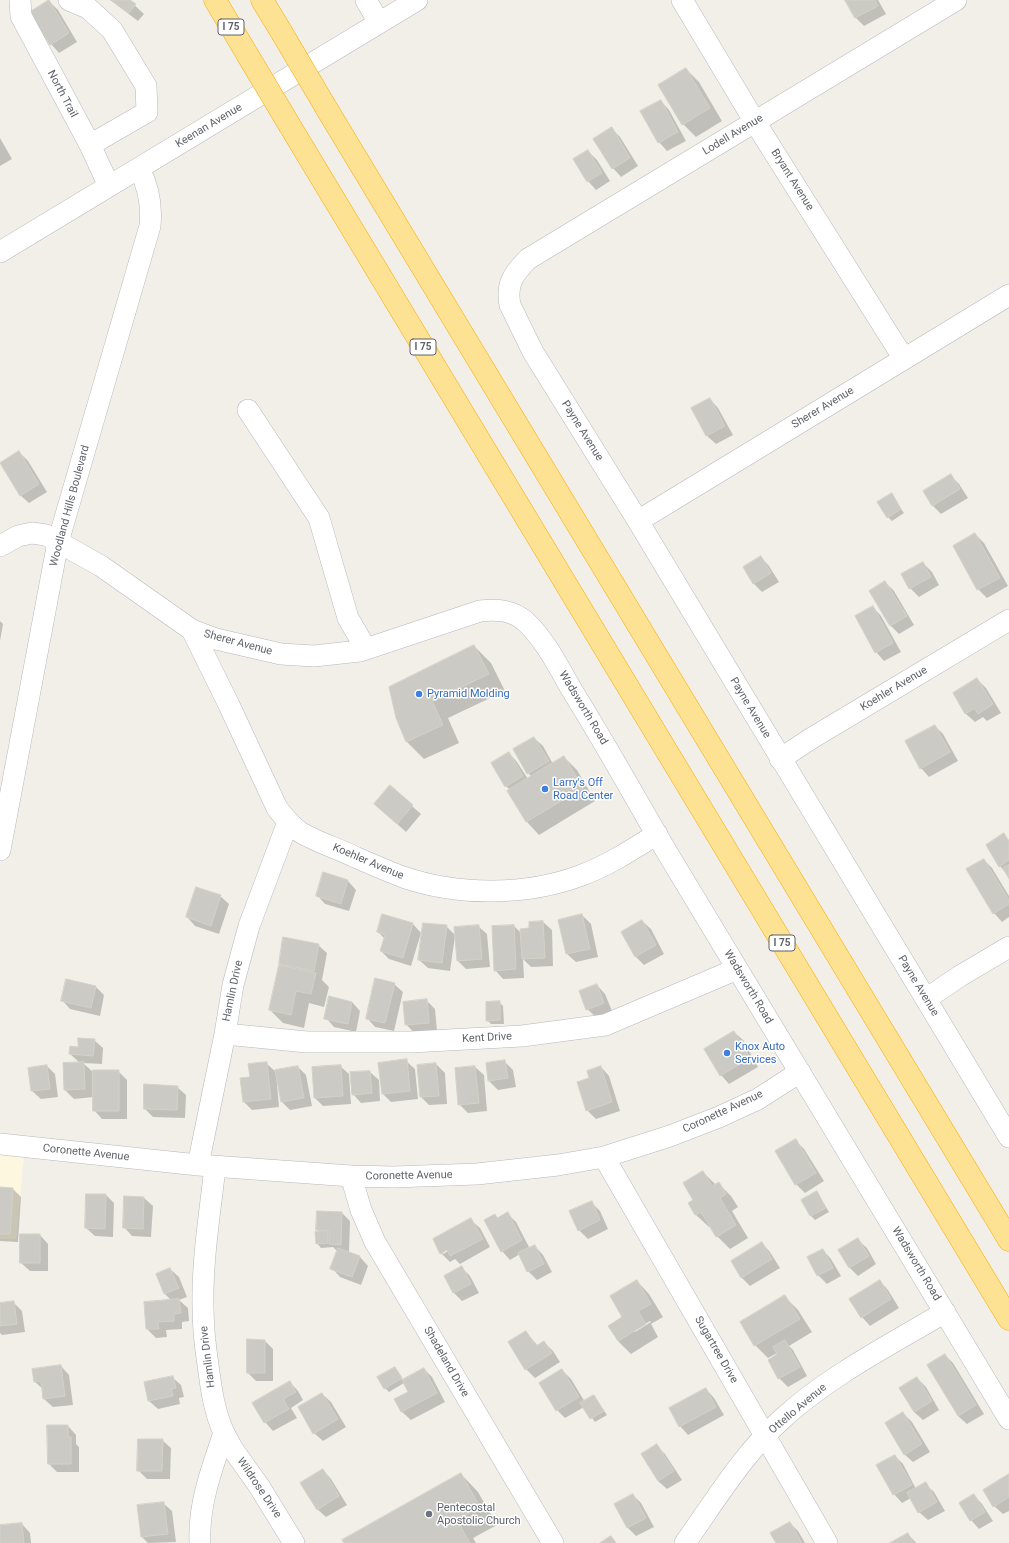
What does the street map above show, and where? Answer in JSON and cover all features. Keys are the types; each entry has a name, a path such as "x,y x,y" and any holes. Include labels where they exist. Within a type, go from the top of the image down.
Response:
{"highway":[{"name":"I 75","path":"215,0 1009,1319"},
{"path":"262,0 1009,1240"},
{"path":"271,0 282,33"}],"street":[{"name":"North Trail","path":"20,0 20,16 110,186"},
{"path":"69,0 88,8 112,30 146,86 147,112 90,146"},
{"path":"366,0 379,23"},
{"name":"Keenan Avenue","path":"0,252 417,0"},
{"name":"Bryant Avenue","path":"682,0 755,122 904,359"},
{"name":"Lodell Avenue","path":"514,275 516,271 528,260 956,0"},
{"name":"Woodland Hills Boulevard","path":"0,850 58,542 150,226 151,211 148,191 139,169"},
{"name":"Payne Avenue","path":"514,275 510,283 508,297 510,305 530,345 638,521 1009,1137"},
{"name":"Sherer Avenue","path":"638,521 1009,295"},
{"path":"248,410 319,518 348,618 366,649"},
{"name":"Sherer Avenue","path":"0,546 18,536 32,533 46,535 101,566 192,630 216,639 281,654 314,656 336,655 366,649 480,611 500,610"},
{"name":"Wadsworth Road","path":"500,610 515,614 524,621 549,653 1009,1418"},
{"name":"Koehler Avenue","path":"780,759 812,738 1009,620"},
{"name":"Koehler Avenue","path":"192,630 229,705 276,808 288,822 300,832 404,877 432,884 468,890 496,891 523,889 562,881 582,875 611,862 657,834"},
{"name":"Hamlin Drive","path":"224,1433 211,1392 204,1337 203,1306 207,1166 233,985 249,926 288,822"},
{"path":"926,999 1009,946"},
{"name":"Kent Drive","path":"225,1034 307,1042 411,1042 522,1036 605,1025 738,969"},
{"name":"Coronette Avenue","path":"0,1144 207,1166 351,1176 394,1177 477,1174 558,1165 604,1156 670,1136 718,1117 758,1098 800,1072"},
{"name":"Sugartree Drive","path":"604,1156 828,1543"},
{"name":"Shadeland Drive","path":"351,1176 361,1210 375,1242 553,1543"},
{"name":"Ottello Avenue","path":"685,1543 742,1463 782,1419 799,1404 840,1375 945,1312"},
{"path":"200,1543 201,1514 208,1480 224,1433"},
{"name":"Wildrose Drive","path":"224,1433 232,1448 259,1486 294,1543"}],"shaded area":[{"path":"0,1154 24,1156 16,1239 0,1239"}],"building":[{"path":"49,0 69,33 50,45 30,12"},
{"path":"112,0 130,0 136,4 129,13"},
{"path":"845,0 875,0 878,6 855,18"},
{"path":"686,68 710,108 682,125 658,85"},
{"path":"661,100 678,132 658,143 640,111"},
{"path":"612,127 630,158 612,169 593,139"},
{"path":"588,150 602,173 587,182 573,159"},
{"path":"710,398 725,426 706,436 691,408"},
{"path":"19,451 39,484 20,496 0,463"},
{"path":"951,474 960,489 932,506 923,491"},
{"path":"892,493 901,509 887,518 877,502"},
{"path":"975,533 1000,578 977,590 953,546"},
{"path":"761,556 771,573 753,584 743,567"},
{"path":"923,562 931,577 909,589 901,574"},
{"path":"885,581 907,616 890,626 869,591"},
{"path":"873,606 893,643 875,653 855,616"},
{"name":"Pyramid Molding","path":"474,645 489,674 432,701 443,725 406,742 396,718 389,687"},
{"path":"977,678 993,704 978,714 975,708 965,714 953,693"},
{"path":"935,725 950,752 920,769 905,741"},
{"path":"534,737 549,761 527,774 513,749"},
{"path":"509,752 523,776 505,787 491,763"},
{"name":"Larry's Off Road Center","path":"564,756 583,788 526,822 507,791"},
{"path":"390,785 413,805 397,824 374,804"},
{"path":"1004,833 1009,842 1009,860 999,867 986,845"},
{"path":"984,859 1009,900 1009,904 993,914 966,869"},
{"path":"1009,865 1009,879 1003,868"},
{"path":"323,872 348,880 341,904 316,896"},
{"path":"196,887 221,895 211,926 186,917"},
{"path":"382,914 413,923 403,958 380,951 385,935 377,932"},
{"path":"582,914 590,949 566,954 558,920"},
{"path":"642,920 656,945 635,957 621,932"},
{"path":"543,921 545,958 522,959 520,929 529,928 529,922"},
{"path":"423,923 447,925 442,963 418,960"},
{"path":"479,925 482,959 457,961 454,927"},
{"path":"514,925 516,969 494,971 492,926"},
{"path":"283,937 319,944 314,971 279,964"},
{"path":"279,965 316,973 311,994 296,991 291,1015 269,1010"},
{"path":"375,978 395,983 385,1023 366,1019"},
{"path":"66,979 96,986 91,1008 61,1001"},
{"path":"597,984 604,1003 586,1010 579,991"},
{"path":"329,996 352,1002 348,1024 324,1019"},
{"path":"427,999 429,1023 405,1025 403,1002"},
{"path":"500,1001 500,1020 486,1021 486,1002"},
{"name":"Knox Auto Services","path":"734,1031 750,1058 720,1076 704,1049"},
{"path":"78,1038 95,1039 93,1056 69,1054 70,1046 78,1047"},
{"path":"407,1059 410,1091 382,1094 378,1063"},
{"path":"505,1060 508,1078 488,1081 486,1063"},
{"path":"84,1062 85,1089 64,1090 63,1063"},
{"path":"267,1062 271,1099 243,1102 240,1078 250,1077 248,1064"},
{"path":"436,1063 439,1096 420,1097 417,1065"},
{"path":"47,1065 50,1089 31,1091 28,1068"},
{"path":"341,1065 343,1096 314,1098 312,1067"},
{"path":"298,1066 304,1098 281,1102 275,1070"},
{"path":"475,1066 479,1103 458,1105 455,1068"},
{"path":"601,1066 612,1102 586,1111 577,1082 589,1078 587,1071"},
{"path":"93,1070 119,1070 119,1111 93,1111"},
{"path":"370,1071 372,1093 352,1095 350,1072"},
{"path":"144,1084 178,1086 177,1110 144,1109"},
{"path":"796,1139 816,1173 795,1185 775,1151"},
{"path":"703,1171 712,1186 719,1182 726,1194 720,1198 736,1225 716,1237 701,1212 695,1215 688,1203 693,1200 683,1183"},
{"path":"0,1187 13,1188 10,1234 0,1234"},
{"path":"817,1191 826,1208 810,1216 801,1200"},
{"path":"86,1194 106,1194 105,1229 85,1228"},
{"path":"124,1196 144,1197 143,1229 123,1228"},
{"path":"592,1201 600,1220 578,1231 569,1211"},
{"path":"317,1211 342,1212 341,1245 329,1244 329,1231 316,1230"},
{"path":"508,1212 522,1240 501,1252 484,1220 495,1214 497,1218"},
{"path":"471,1218 483,1239 450,1256 447,1250 440,1254 433,1239"},
{"path":"327,1231 328,1243 316,1244 315,1232"},
{"path":"20,1234 40,1234 40,1263 20,1263"},
{"path":"858,1238 869,1256 849,1268 838,1250"},
{"path":"762,1242 772,1259 741,1278 731,1261"},
{"path":"535,1245 544,1264 527,1272 518,1253"},
{"path":"338,1248 360,1256 352,1277 330,1269"},
{"path":"823,1249 833,1268 817,1276 807,1257"},
{"path":"462,1266 471,1284 453,1293 444,1276"},
{"path":"170,1268 179,1288 164,1294 156,1274"},
{"path":"637,1280 651,1304 638,1311 646,1324 618,1341 608,1326 622,1317 610,1296"},
{"path":"880,1280 891,1299 861,1318 849,1299"},
{"path":"785,1295 800,1319 754,1346 740,1322"},
{"path":"179,1299 181,1313 174,1314 174,1321 158,1322 159,1329 146,1329 144,1302"},
{"path":"14,1301 17,1324 0,1326 0,1303"},
{"path":"526,1331 536,1346 544,1341 552,1353 525,1370 508,1342"},
{"path":"247,1339 265,1340 265,1373 247,1373"},
{"path":"785,1340 800,1367 778,1379 768,1360 777,1354 773,1347"},
{"path":"945,1354 976,1405 958,1416 927,1365"},
{"path":"61,1365 65,1396 43,1399 41,1381 34,1382 32,1369"},
{"path":"395,1367 402,1378 384,1389 377,1377"},
{"path":"424,1368 437,1393 401,1412 394,1399 408,1392 402,1380"},
{"path":"562,1369 579,1397 556,1411 539,1383"},
{"path":"173,1376 176,1388 171,1389 173,1396 148,1401 144,1382"},
{"path":"917,1377 932,1401 914,1412 899,1388"},
{"path":"290,1381 296,1392 283,1399 289,1409 264,1423 252,1403"},
{"path":"706,1388 716,1407 679,1427 669,1408"},
{"path":"322,1393 338,1419 313,1434 298,1407"},
{"path":"594,1395 604,1411 590,1419 580,1403"},
{"path":"903,1412 922,1444 904,1455 885,1423"},
{"path":"47,1425 68,1425 68,1437 71,1437 71,1464 48,1464"},
{"path":"138,1439 163,1439 162,1471 137,1471"},
{"path":"657,1444 674,1471 658,1481 641,1454"},
{"path":"895,1455 912,1485 893,1495 876,1465"},
{"path":"323,1469 339,1496 317,1510 300,1483"},
{"name":"Pentecostal Apostolic Church","path":"461,1473 480,1507 457,1520 470,1543 344,1543 342,1540"},
{"path":"1009,1474 1009,1497 993,1507 983,1490"},
{"path":"926,1482 937,1502 918,1513 907,1493"},
{"path":"633,1494 646,1518 627,1528 614,1504"},
{"path":"974,1494 985,1512 970,1521 959,1503"},
{"path":"164,1502 168,1534 141,1537 137,1505"},
{"path":"790,1522 802,1543 776,1543 770,1533"},
{"path":"22,1523 24,1543 0,1543 0,1525"},
{"path":"908,1533 913,1543 890,1543"},
{"path":"611,1536 616,1543 600,1543"}],"place":[{"name":"Pyramid Molding","path":"419,694"},
{"name":"Larry's Off Road Center","path":"545,789"},
{"name":"Knox Auto Services","path":"727,1053"},
{"name":"Pentecostal Apostolic Church","path":"429,1514"}]}
